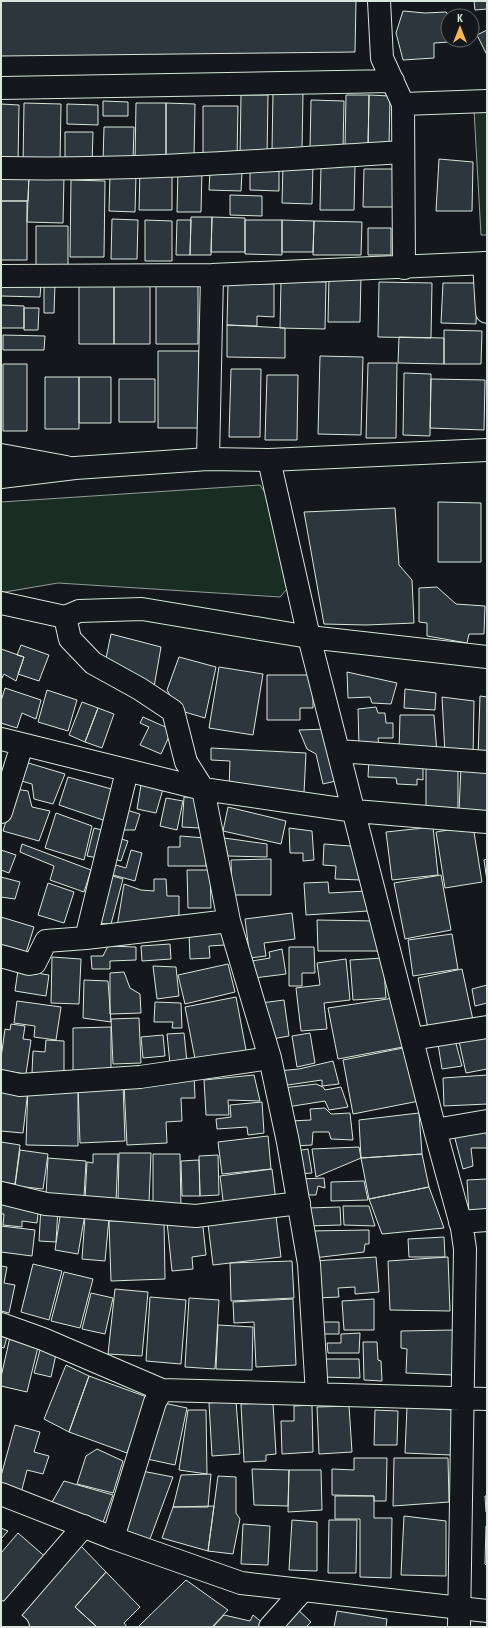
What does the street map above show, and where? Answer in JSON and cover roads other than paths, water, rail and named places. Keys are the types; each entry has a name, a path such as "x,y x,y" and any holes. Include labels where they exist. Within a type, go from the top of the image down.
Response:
{"street":[{"path":"379,1 382,58 403,104 404,268"},
{"path":"1,88 393,81"},
{"path":"403,104 487,101"},
{"path":"1,168 150,166 403,152"},
{"path":"1,276 212,275 404,268 485,263 487,312"},
{"path":"208,459 212,275"},
{"path":"1,477 75,468 208,459 269,460 487,450"},
{"path":"1,455 75,468"},
{"path":"269,460 309,637 435,1130 460,1222 465,1249 459,1618"},
{"path":"1,603 64,616 79,611 142,609 309,637 487,658"},
{"path":"64,616 70,639 93,663 140,689 173,711 186,762 203,790 230,921 270,1058 299,1203 309,1264 317,1394"},
{"path":"1,739 203,790 354,811 487,822"},
{"path":"1,812 22,744"},
{"path":"339,751 487,762"},
{"path":"86,938 127,771"},
{"path":"1,956 28,964 35,963 46,941 86,938 230,921"},
{"path":"412,1039 487,1027"},
{"path":"1,1081 20,1085 140,1078 270,1058"},
{"path":"435,1130 487,1120"},
{"path":"1,1193 46,1204 196,1216 299,1203"},
{"path":"460,1222 487,1220"},
{"path":"1,1324 43,1339 162,1390 487,1399"},
{"path":"113,1538 155,1402 162,1390"},
{"path":"1,1494 113,1538 240,1583 303,1590 459,1618 487,1611"},
{"path":"7,1620 84,1526"},
{"path":"270,1627 303,1590"}]}
